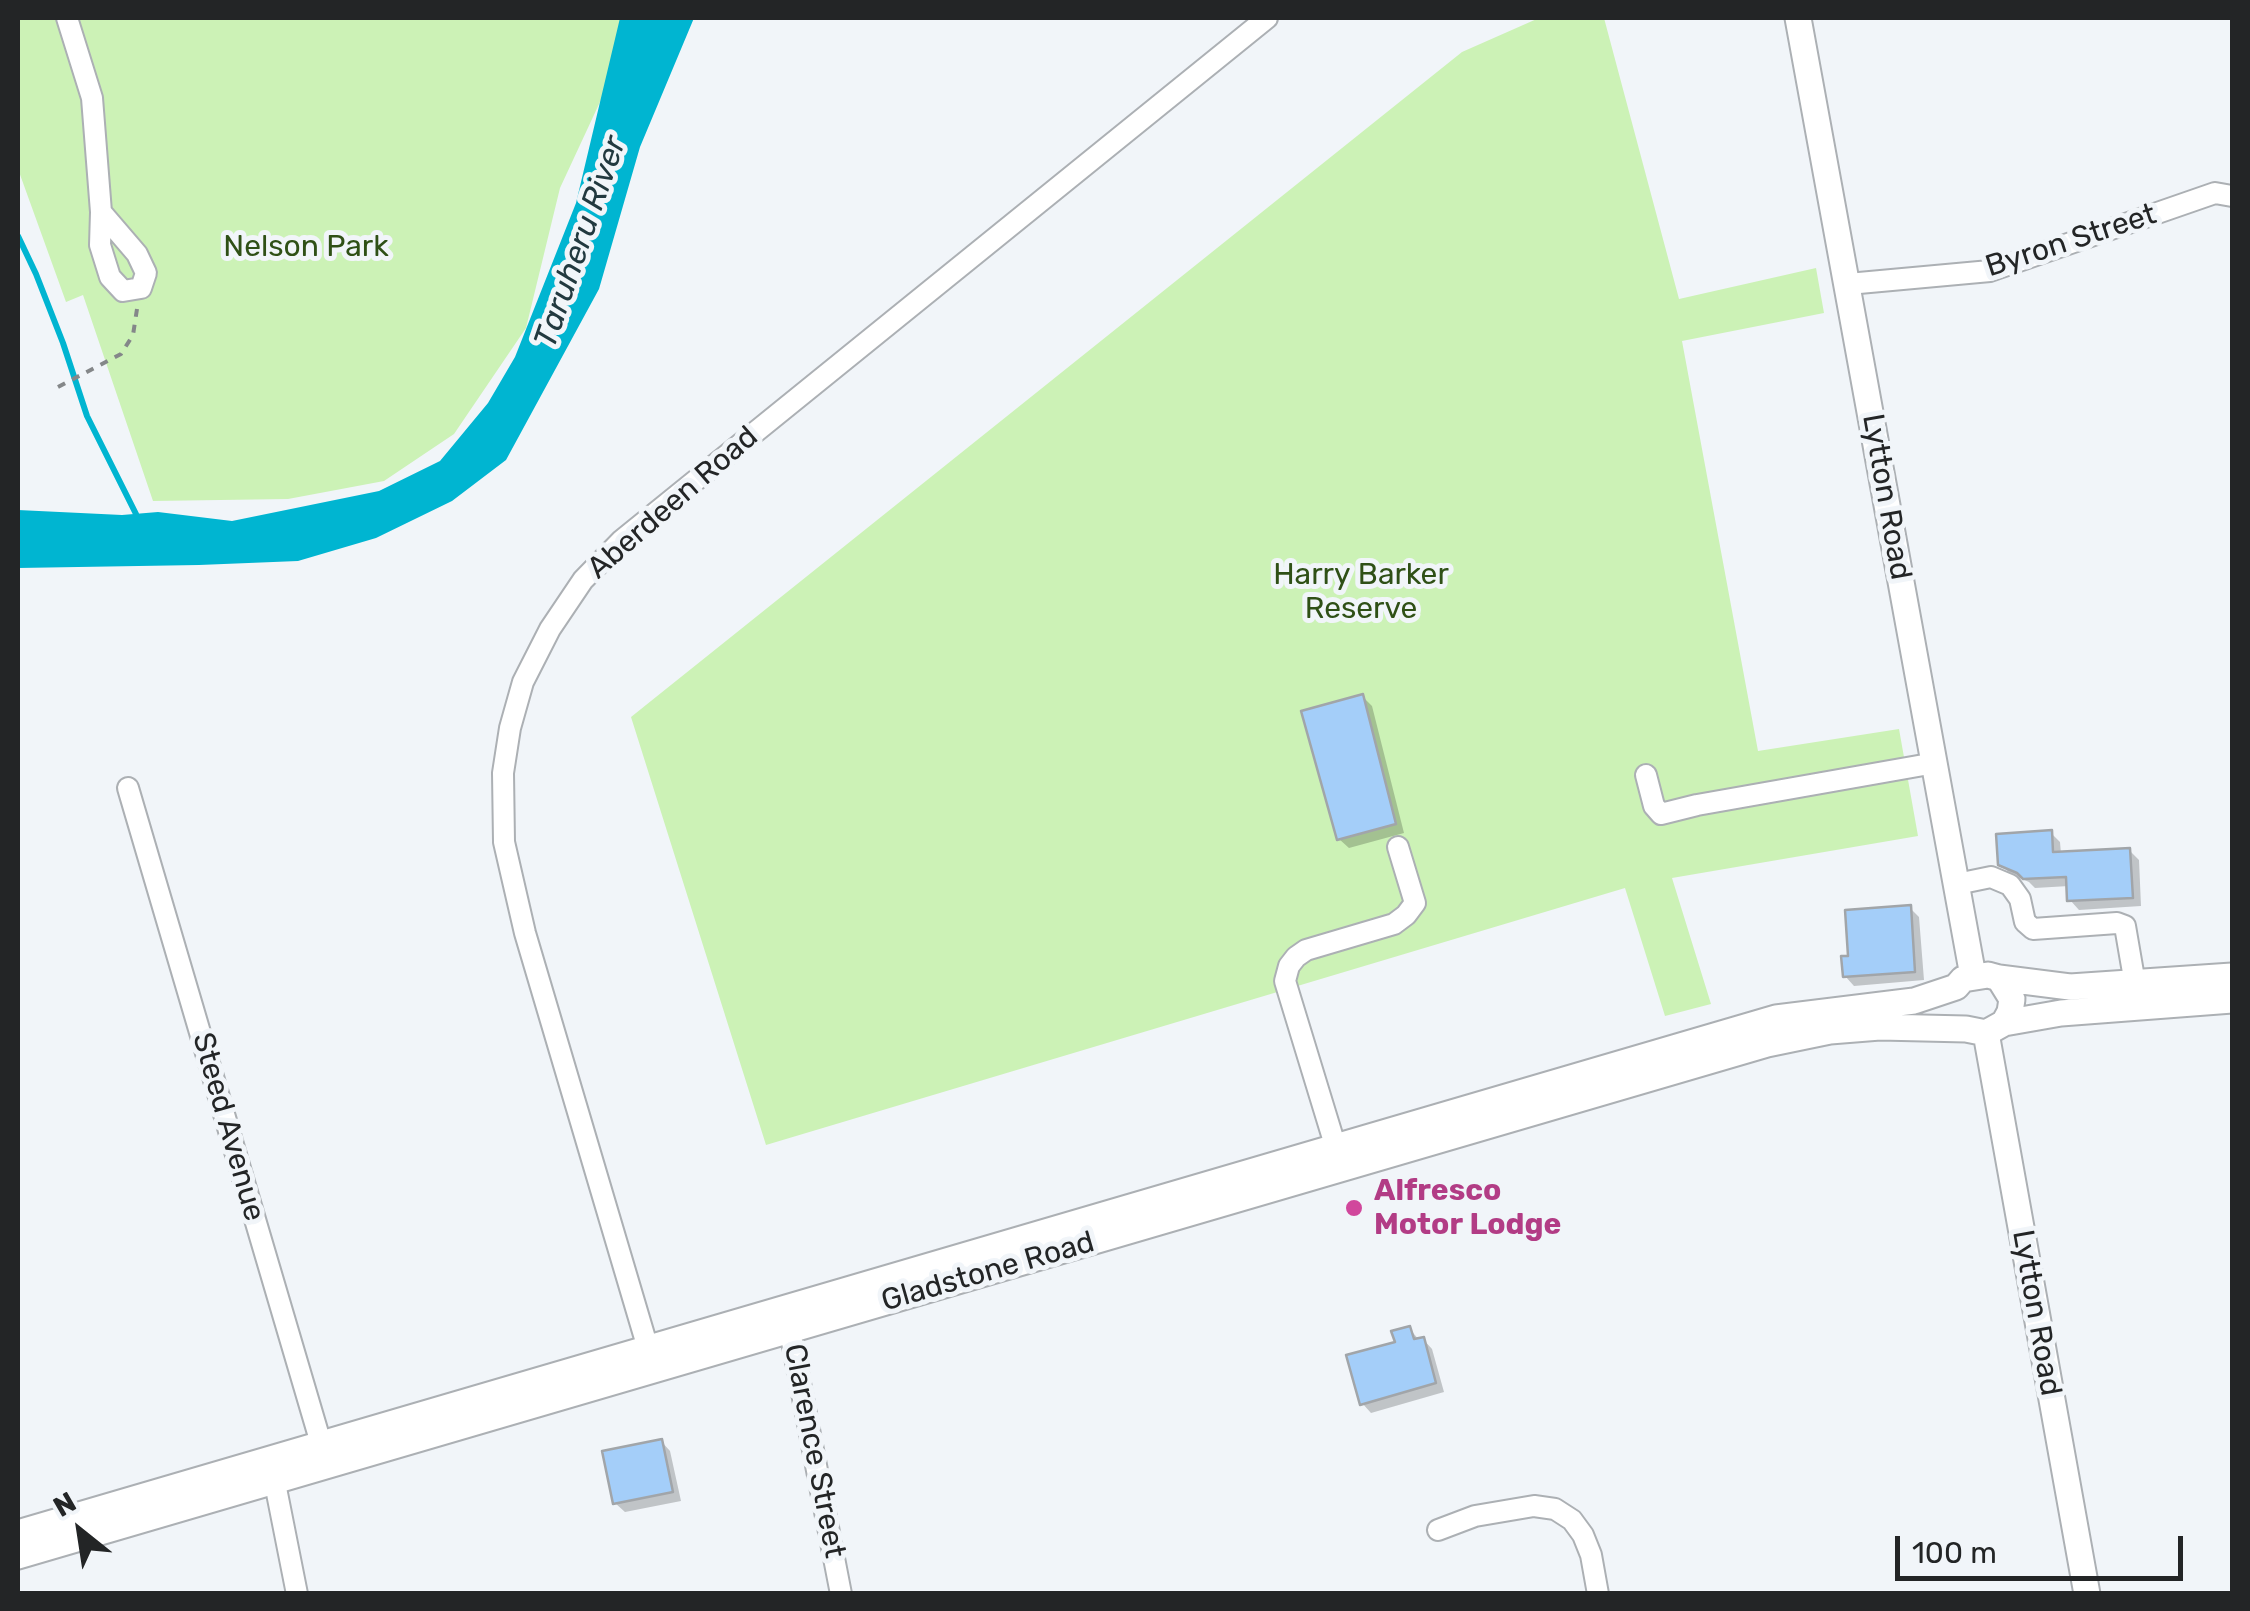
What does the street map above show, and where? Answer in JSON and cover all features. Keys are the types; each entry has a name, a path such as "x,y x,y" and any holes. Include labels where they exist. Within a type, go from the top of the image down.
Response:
{"main road":[{"name":"Lytton Road","path":"1798,18 1976,980"},
{"name":"Gladstone Road","path":"1340,1158 1776,1018 1914,1001 1976,980 2070,987 2232,976"},
{"path":"1976,980 2012,999 2010,1012 1985,1028 1953,1009 1951,996 1976,980"},
{"name":"Gladstone Road","path":"18,1556 324,1454 1340,1158 1768,1044 1846,1030 1985,1028 2061,1012 2232,1000"},
{"name":"Lytton Road","path":"1985,1028 2087,1594"},
{"name":"Gladstone Road","path":"18,1532 272,1470"}],"street":[{"path":"67,18 92,98 100,245 110,277 123,291 141,288 146,273 137,254 101,212"},
{"name":"Aberdeen Road","path":"651,1359 525,933 504,842 503,773 523,682 550,629 582,580 622,540 1267,18"},
{"name":"Byron Street","path":"1848,284 1990,272 2214,193 2232,196"},
{"path":"1646,775 1660,814 1934,764"},
{"name":"Steed Avenue","path":"128,788 324,1454"},
{"path":"1340,1158 1284,981 1296,957 1306,950 1394,924 1406,915 1415,903 1398,847"},
{"path":"1957,884 1991,877 2010,885 2020,899 2025,922 2032,929 2117,923 2124,926 2135,984"},
{"name":"Clarence Street","path":"788,1319 841,1594"},
{"path":"272,1470 297,1594"},
{"path":"1438,1530 1475,1516 1534,1506 1554,1509 1572,1520 1583,1535 1598,1594"}],"path":[{"path":"58,387 122,354 133,335 141,288"}],"green space":[{"name":"Nelson Park","path":"18,18 639,18 560,188 526,328 454,434 384,481 288,499 153,501 83,295 66,302 18,169"},
{"name":"Harry Barker Reserve","path":"1539,18 1604,18 1679,299 1816,268 1824,313 1682,341 1758,751 1899,729 1918,836 1672,878 1711,1004 1665,1016 1625,888 766,1145 631,717 1462,52"}],"water":[{"name":"Taruheru River","path":"620,18 694,18 640,147 599,289 506,460 452,501 376,538 298,561 18,568 18,510 122,515 158,512 232,521 379,491 440,461 488,403 515,357 576,203"}],"building":[{"path":"1363,694 1396,824 1337,840 1301,711"},
{"path":"2052,830 2053,852 2130,848 2133,898 2067,901 2066,877 2023,879 1998,865 1996,834"},
{"path":"1911,905 1915,972 1843,977 1841,956 1848,956 1845,910"},
{"path":"1410,1326 1414,1339 1424,1337 1436,1383 1360,1405 1346,1355 1395,1342 1391,1331"},
{"path":"662,1439 673,1492 613,1504 602,1451"}],"waterway":[{"path":"18,236 63,343 87,416 136,514"}],"place":[{"name":"Alfresco Motor Lodge","path":"1354,1208"}]}
